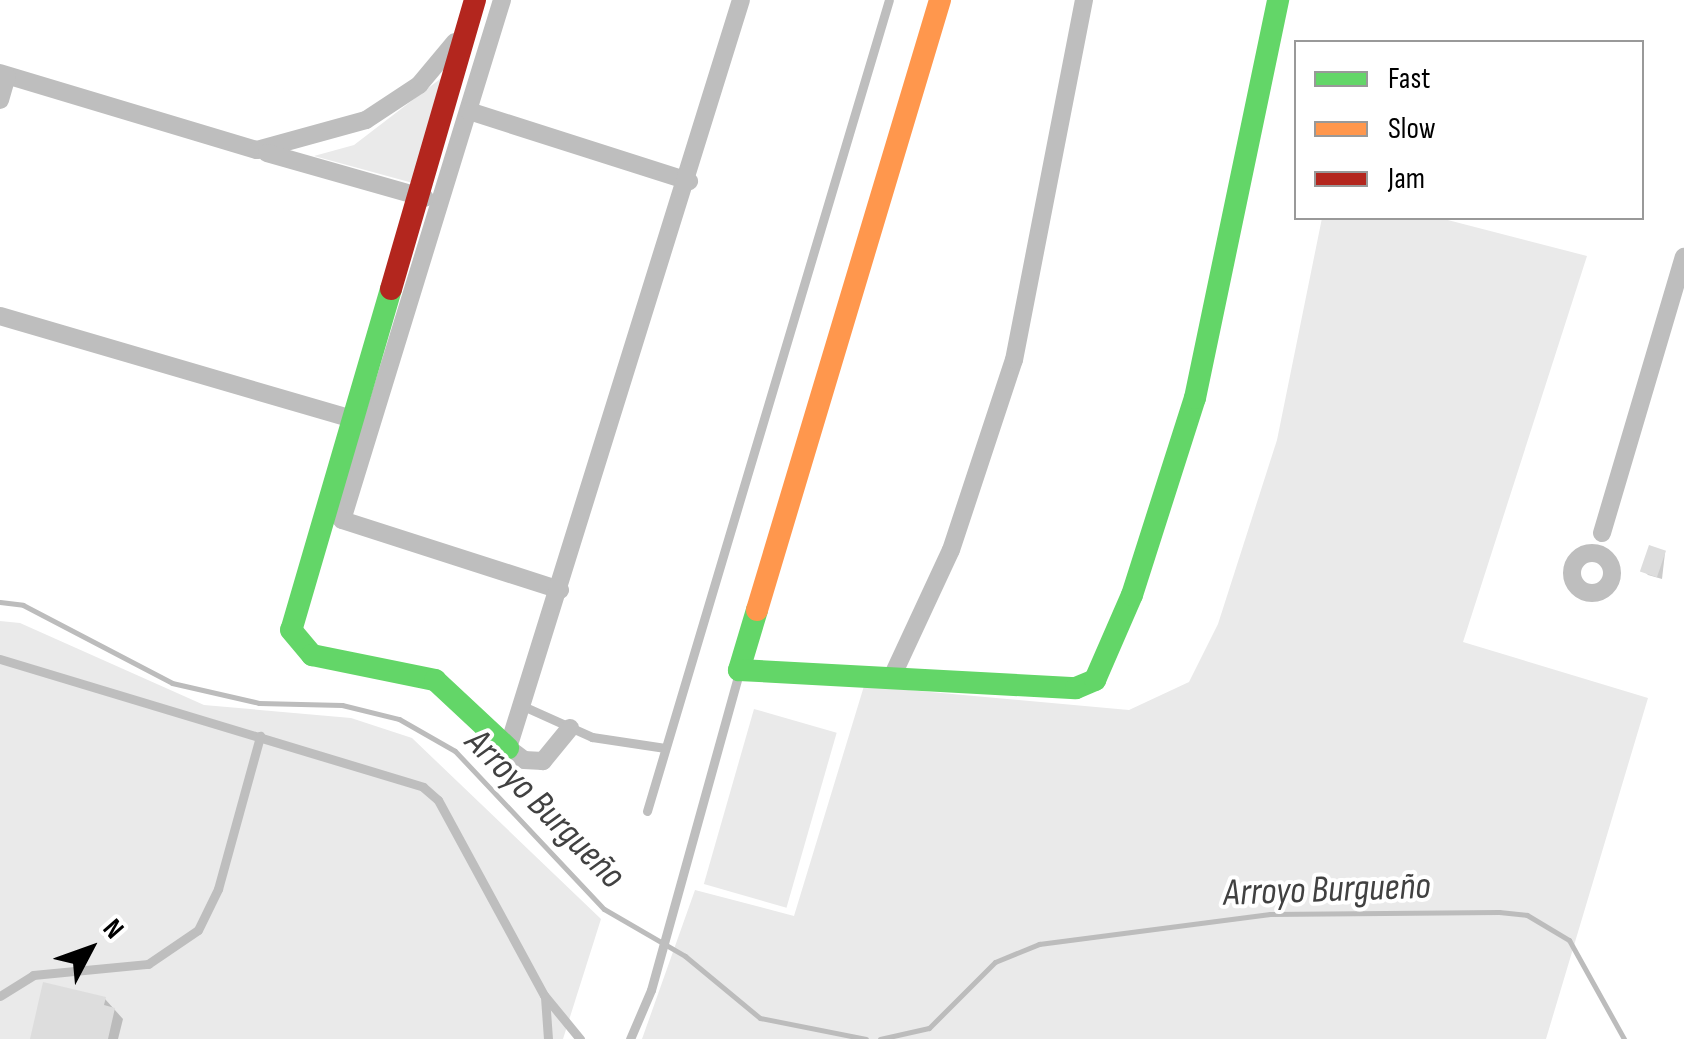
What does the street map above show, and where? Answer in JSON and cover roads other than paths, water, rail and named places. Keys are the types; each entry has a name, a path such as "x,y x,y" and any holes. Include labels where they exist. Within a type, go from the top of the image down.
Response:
{"street":[{"path":"474,0 429,199 364,422 342,520 560,590"},
{"path":"429,199 469,111 502,0"},
{"path":"508,748 689,181 741,0"},
{"path":"940,0 740,670 1076,688 1095,680 1132,595 1196,398 1278,0"},
{"path":"891,679 950,550 1014,360 1084,0"},
{"path":"257,150 346,129 387,108 427,76 467,25"},
{"path":"0,100 4,74 429,199"},
{"path":"469,111 689,181"},
{"path":"1602,534 1608,586 1584,592 1572,577 1602,534 1684,257"},
{"path":"0,316 364,422"},
{"path":"364,422 292,610 294,638 312,655 435,680 524,760 543,761 570,728"},
{"path":"1584,555 1608,561"}],"lane":[{"path":"648,811 889,0"},
{"path":"0,660 405,777 438,800 544,995 580,1039"},
{"path":"629,1038 651,990 740,670"},
{"path":"523,706 570,728 665,748"},
{"path":"0,996 33,976 148,964 170,955 198,930 218,889 260,736"},
{"path":"544,995 548,1039"}],"waterway":[{"name":"Arroyo Burgueño","path":"0,602 23,605 172,683 259,703 342,705 399,719 455,751 604,909 685,956 760,1018 866,1039"},
{"name":"Arroyo Burgueño","path":"880,1039 929,1028 995,962 1039,944 1270,914 1499,912 1527,915 1569,940 1624,1039"}]}
